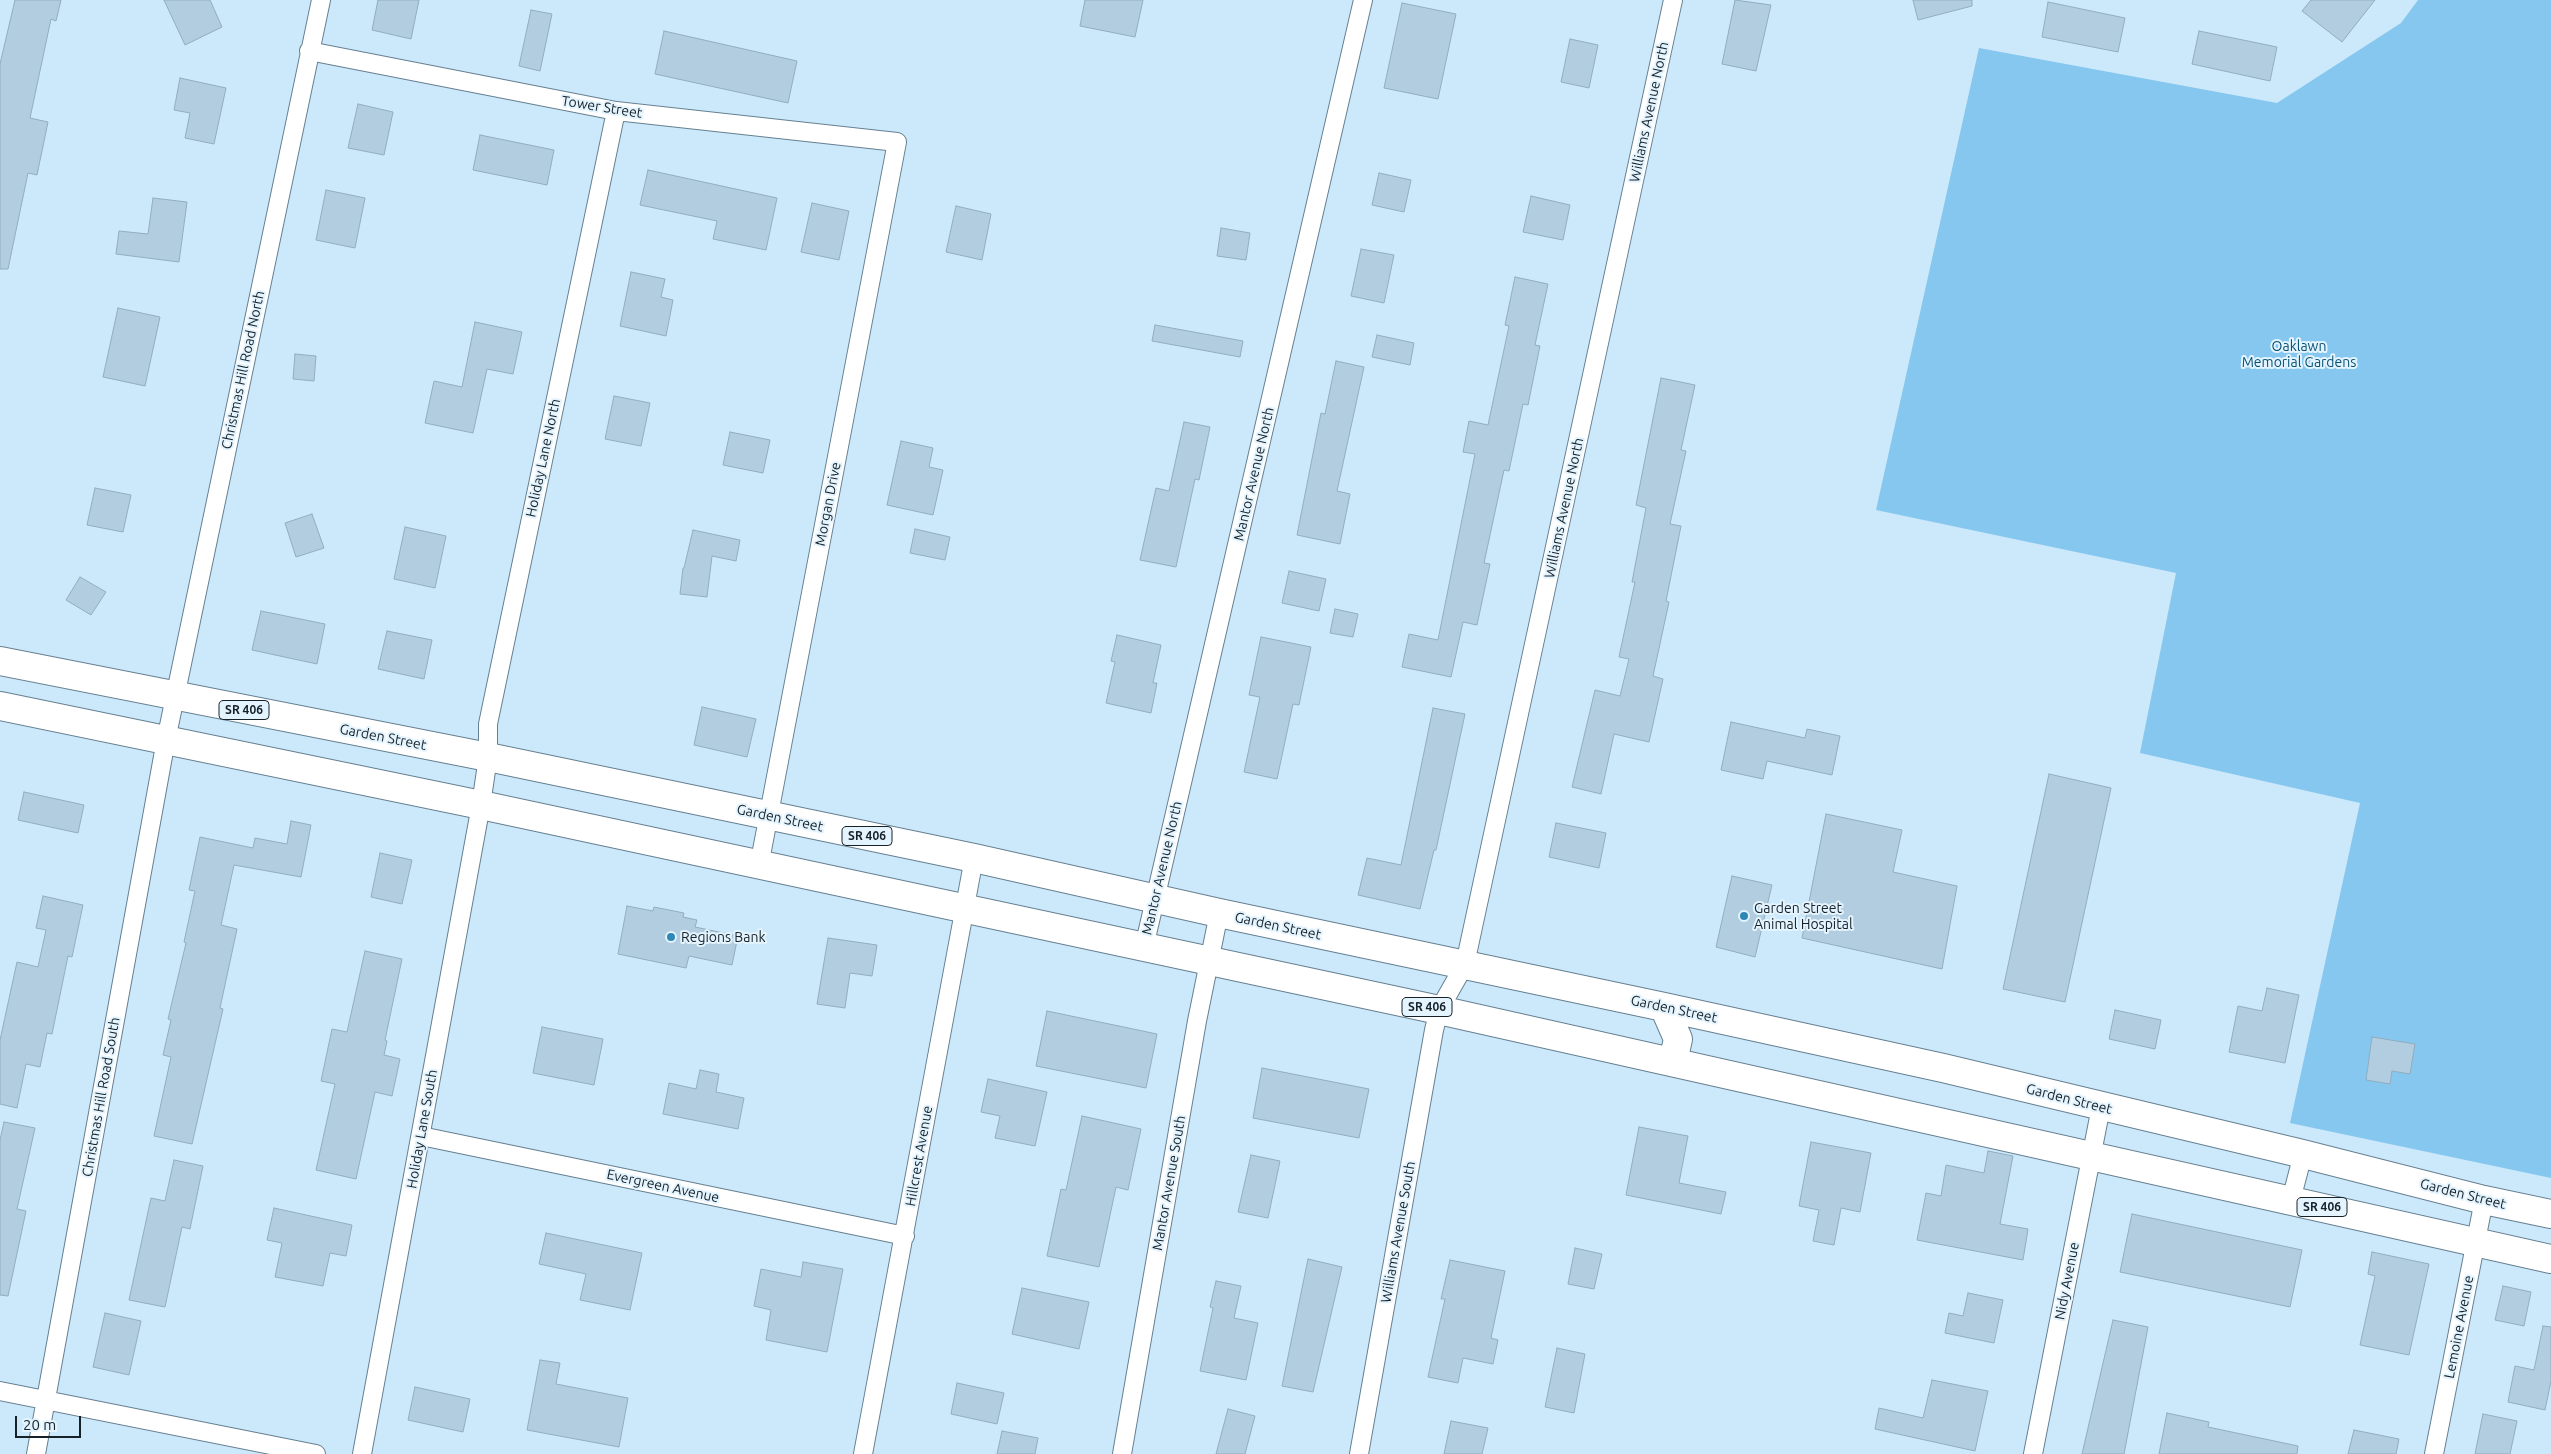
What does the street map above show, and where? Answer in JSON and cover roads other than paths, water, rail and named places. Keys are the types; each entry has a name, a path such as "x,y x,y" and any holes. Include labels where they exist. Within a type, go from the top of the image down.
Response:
{"main road":[{"name":"Garden Street","path":"0,661 175,697 488,757 974,858 1155,900 1664,1006 1943,1068 2303,1154 2484,1200 2551,1214"},
{"name":"SR 406","path":"0,706 481,805 1439,1010 2093,1154 2551,1259"},
{"path":"1664,1006 1678,1039 1673,1062"}],"street":[{"name":"Christmas Hill Road North","path":"166,740 321,0"},
{"name":"Mantor Avenue North","path":"1144,947 1363,0"},
{"name":"Williams Avenue North","path":"1439,1010 1465,964 1673,0"},
{"name":"Tower Street","path":"309,52 616,111 897,142"},
{"name":"Holiday Lane North","path":"481,805 488,757 488,724 616,111"},
{"name":"Morgan Drive","path":"759,866 897,142"},
{"name":"Christmas Hill Road South","path":"36,1454 166,740"},
{"name":"Holiday Lane South","path":"362,1454 481,805"},
{"name":"Hillcrest Avenue","path":"863,1454 974,858"},
{"name":"Mantor Avenue South","path":"1122,1454 1218,913"},
{"name":"Williams Avenue South","path":"1359,1454 1439,1010"},
{"name":"Nidy Avenue","path":"2032,1454 2101,1107"},
{"name":"Evergreen Avenue","path":"421,1136 905,1236"},
{"path":"2291,1200 2303,1154"},
{"name":"Lemoine Avenue","path":"2434,1454 2484,1200"},
{"path":"0,1391 316,1454"}],"place":[{"name":"Garden Street Animal Hospital","path":"1744,916"},
{"name":"Regions Bank","path":"671,937"}],"park label":[{"name":"Oaklawn Memorial Gardens","path":"2299,354"}]}
